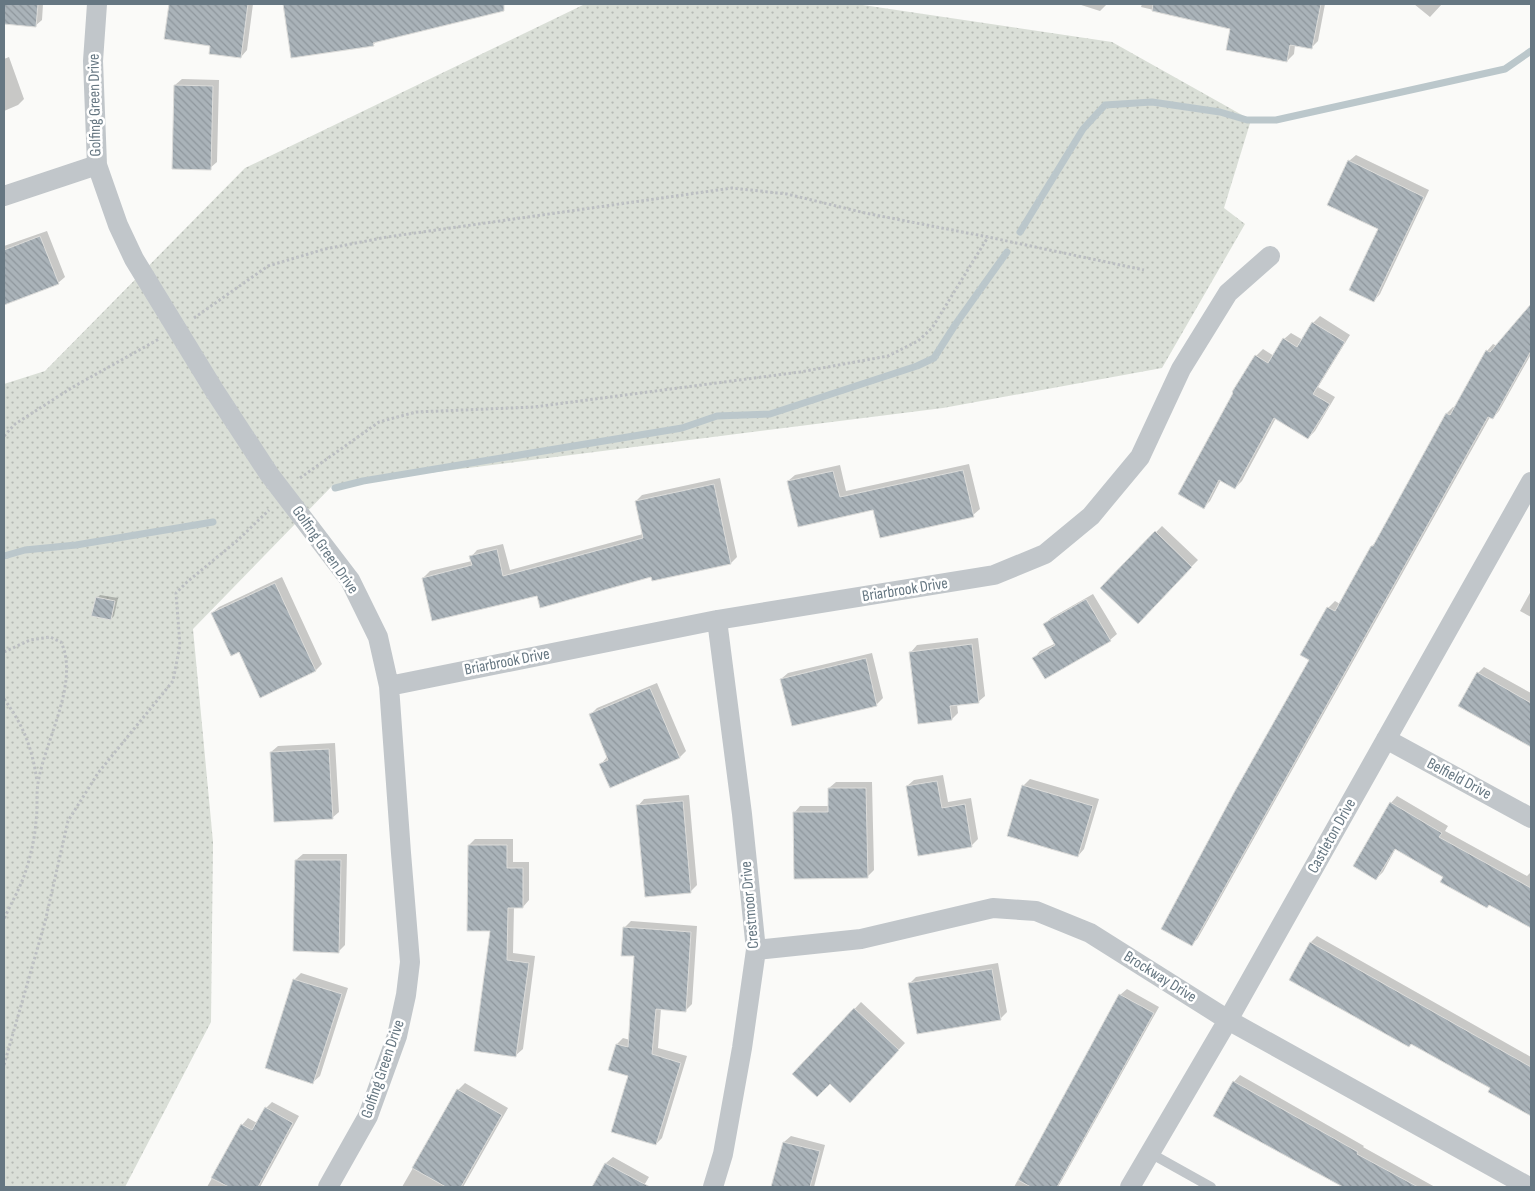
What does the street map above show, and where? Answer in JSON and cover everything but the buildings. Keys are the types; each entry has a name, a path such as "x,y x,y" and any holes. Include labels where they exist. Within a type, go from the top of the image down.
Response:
{"street":[{"name":"Golfing Green Drive","path":"98,4 92,61 96,165 118,225 134,259 214,390 269,474 350,580 378,638 389,686 410,962 406,995 397,1036 372,1107 328,1187"},
{"path":"4,196 96,165"},
{"name":"Briarbrook Drive","path":"389,686 718,620 994,575 1045,554 1091,516 1140,457 1181,369 1228,293 1270,256"},
{"name":"Castleton Drive","path":"1130,1187 1228,1020 1531,482"},
{"name":"Crestmoor Drive","path":"713,1187 723,1154 742,1048 756,950 742,814 718,620"},
{"name":"Belfield Drive","path":"1386,739 1531,818"},
{"name":"Brockway Drive","path":"756,950 861,939 993,908 1036,911 1090,933 1228,1020 1529,1187"}],"lane":[{"path":"1150,1153 1211,1187"}],"path":[{"path":"4,436 15,424 73,387 177,330 268,266 325,249 387,237 732,188 787,194 865,213 1144,270"},
{"path":"4,1066 45,922 68,821 98,773 172,681 180,645 176,593 238,540 299,479 379,422 416,412 534,406 800,372 888,356 918,341 932,328 988,237"},
{"path":"4,652 30,640 50,637 60,642 65,651 66,670 64,696 38,784 36,822 26,871 4,919"},
{"path":"4,699 27,736 38,784"}],"shaded area":[{"path":"585,4 856,4 1112,42 1251,120 1224,208 1245,224 1162,368 943,408 333,485 193,629 213,842 211,1022 125,1187 4,1187 4,384 45,371 245,168"}],"waterway":[{"path":"1020,232 1083,129 1105,105 1152,102 1220,112 1247,120 1276,120 1505,69 1531,51"},
{"path":"335,488 363,481 682,428 717,416 770,414 917,366 934,358 1007,252"},
{"path":"4,556 25,550 76,545 213,522"}]}
